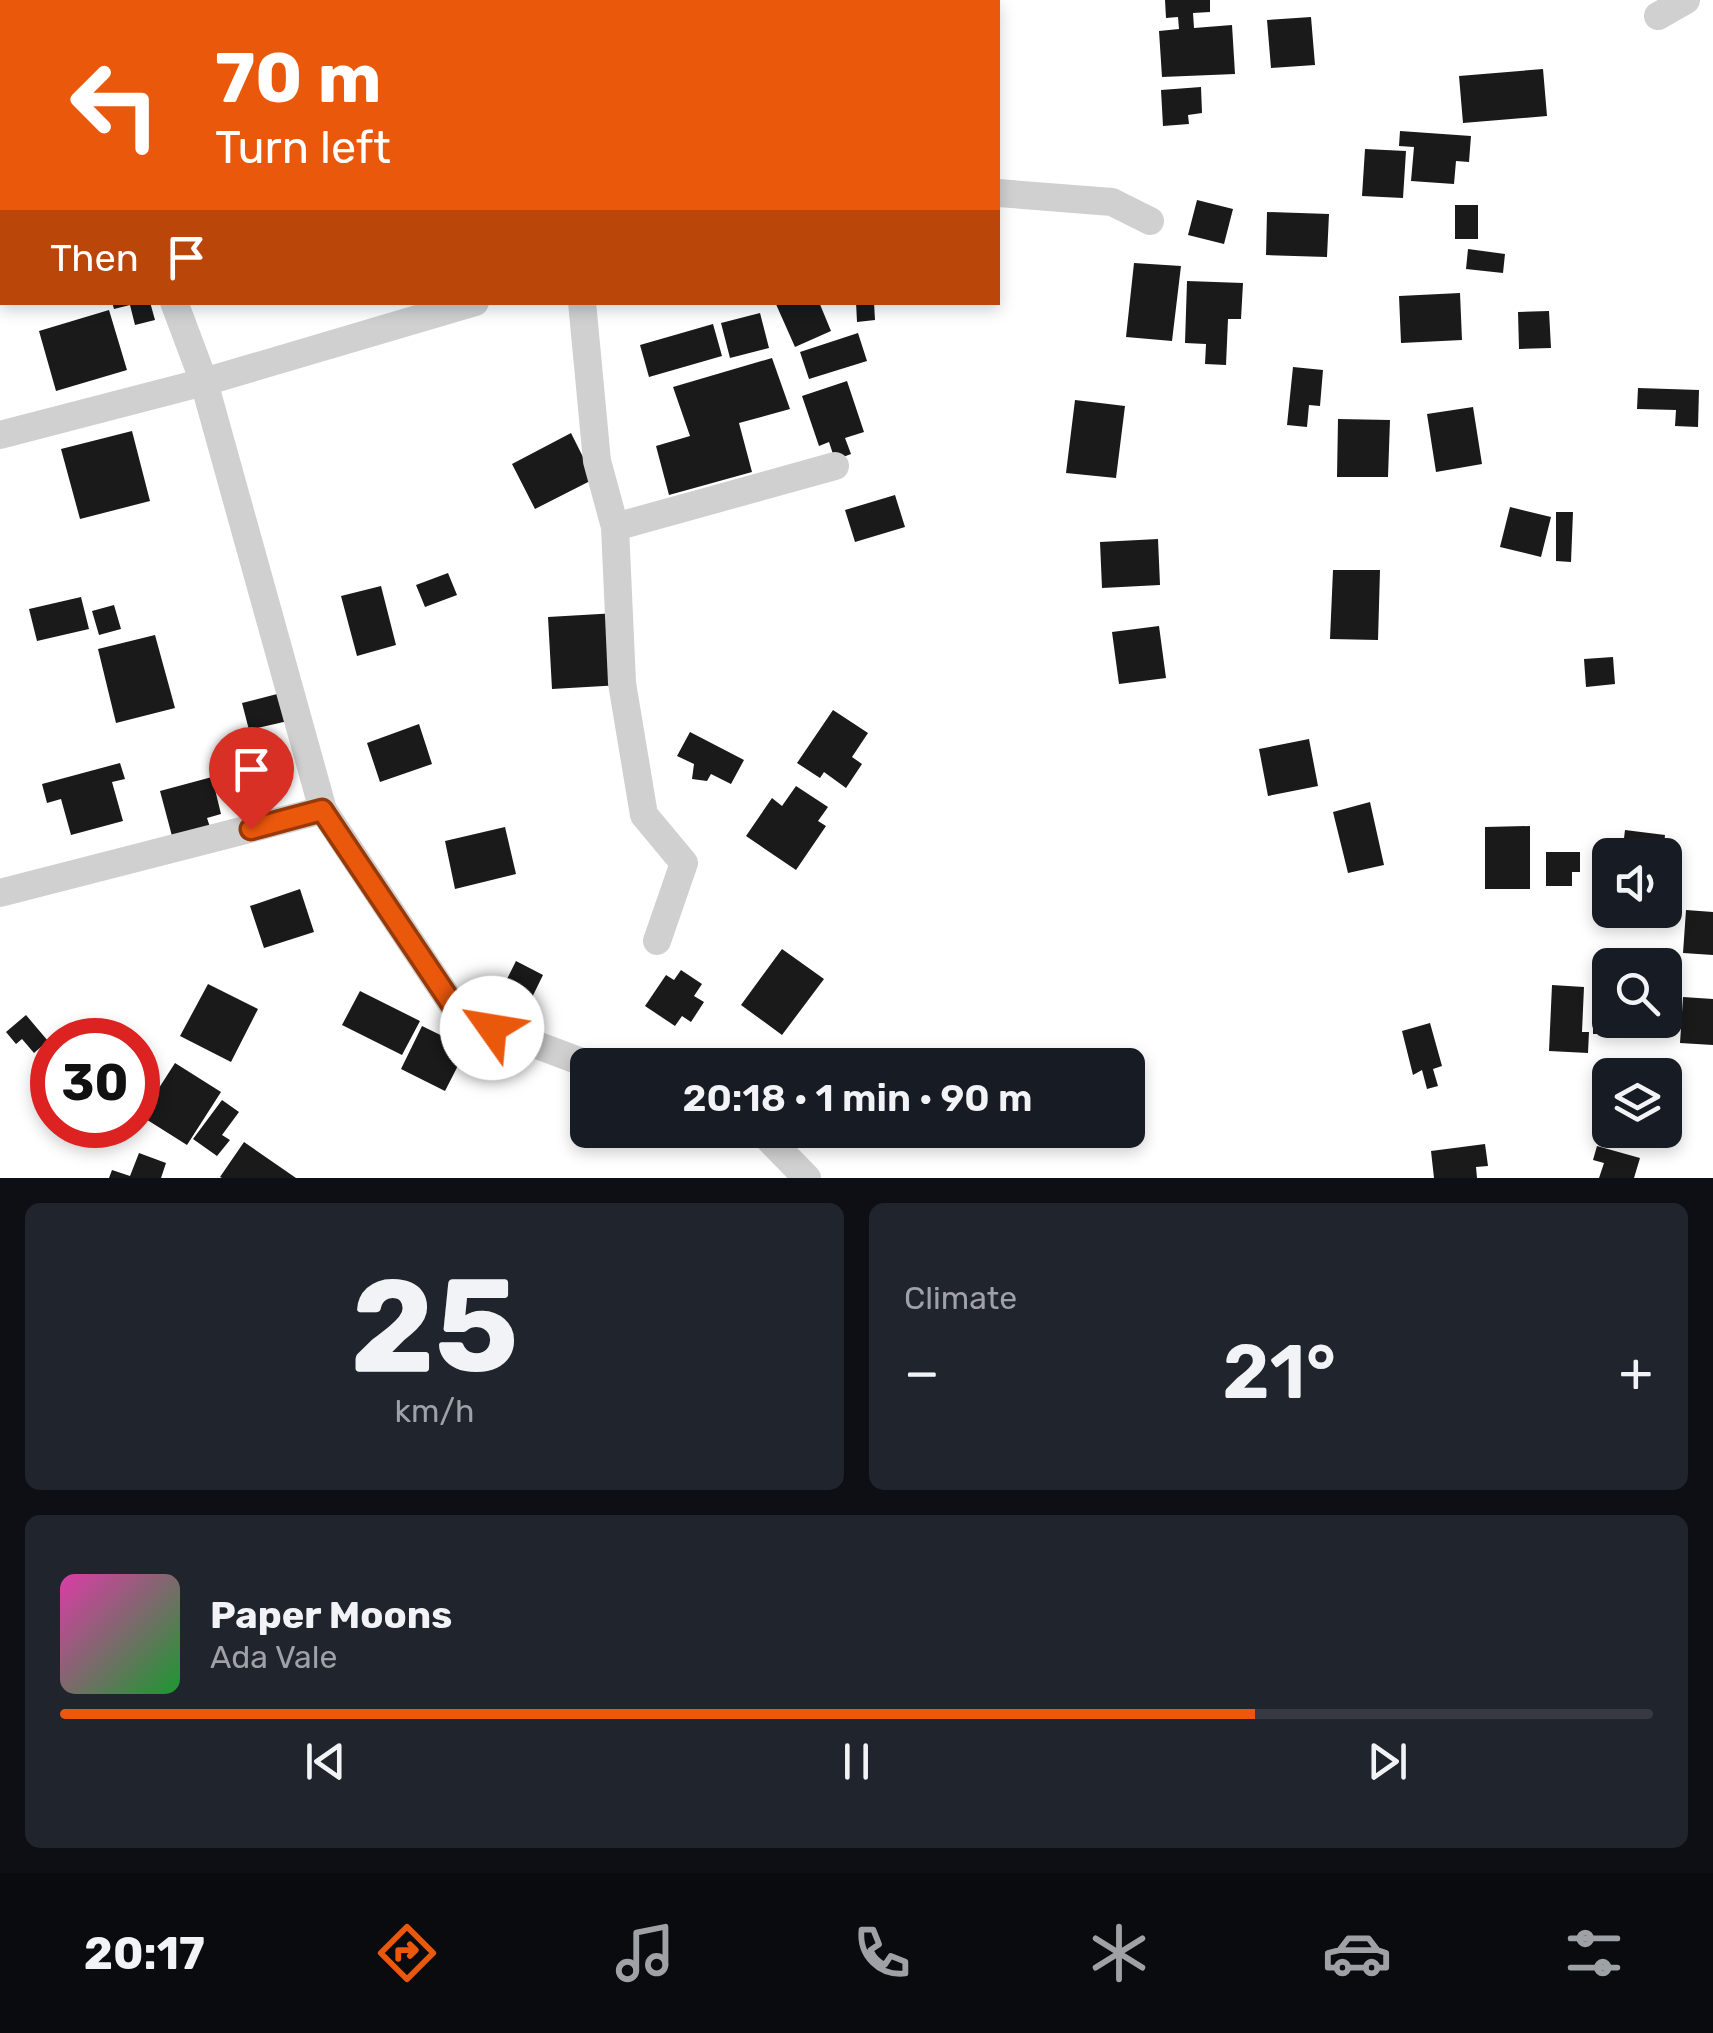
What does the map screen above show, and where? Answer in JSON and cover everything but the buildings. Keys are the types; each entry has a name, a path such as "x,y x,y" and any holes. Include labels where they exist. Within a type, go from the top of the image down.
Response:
{"street":[{"path":"1658,16 1686,0"},
{"path":"1000,193 1112,202 1150,220"},
{"path":"175,305 204,382 322,810 460,1016 570,1057"},
{"path":"0,436 204,382 464,305"},
{"path":"582,305 597,462 615,527 622,683 644,815 684,862 657,941"},
{"path":"615,527 835,466"},
{"path":"0,893 322,810"},
{"path":"778,1148 807,1178"}],"route":[{"path":"251,829 322,810 460,1016 492,1028"}]}
